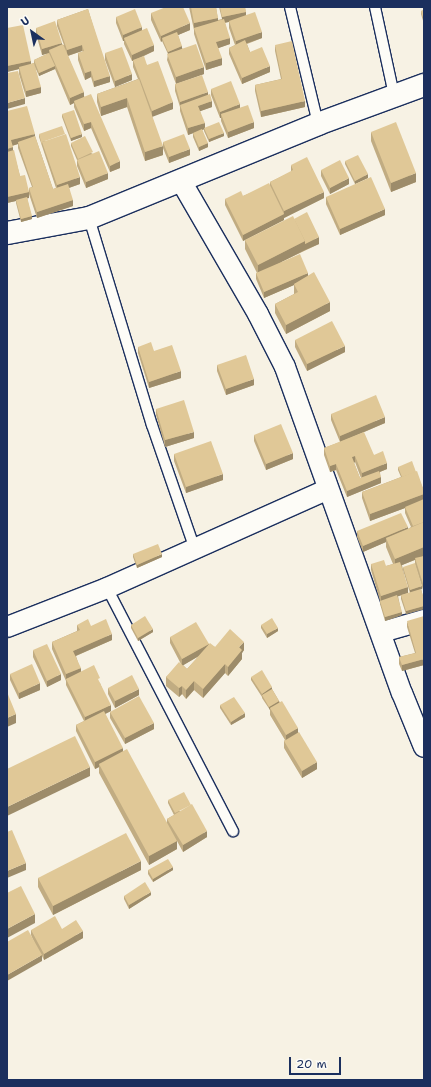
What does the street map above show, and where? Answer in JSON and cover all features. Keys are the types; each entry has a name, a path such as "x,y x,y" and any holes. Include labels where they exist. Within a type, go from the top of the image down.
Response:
{"main road":[{"path":"7,233 89,218 318,124 424,85"}],"street":[{"path":"181,181 258,314 285,367 328,489 382,632 402,693 424,747"},
{"path":"7,626 107,588 328,489"},
{"path":"382,632 424,620"}],"lane":[{"path":"290,7 318,124"},
{"path":"375,7 394,95"},
{"path":"89,218 152,425 195,549"},
{"path":"107,588 233,831"}],"building":[{"path":"166,7 183,7 190,23 161,36 151,13"},
{"path":"191,7 216,7 218,18 194,23"},
{"path":"220,7 245,7 246,12 222,17"},
{"path":"88,9 110,76 94,81 91,71 85,73 78,53 84,51 82,45 67,50 57,20"},
{"path":"135,9 142,27 123,35 116,17"},
{"path":"424,10 424,21 421,11"},
{"path":"255,12 262,32 236,41 229,21"},
{"path":"224,19 230,38 216,42 222,58 206,63 194,28"},
{"path":"55,21 62,43 42,49 36,28"},
{"path":"23,25 31,61 7,66 7,28"},
{"path":"147,28 154,45 132,55 124,38"},
{"path":"177,32 182,46 168,52 162,38"},
{"path":"245,40 250,52 262,47 270,66 242,78 229,48"},
{"path":"292,41 305,101 261,111 255,85 282,79 275,45"},
{"path":"63,44 84,92 70,98 49,50"},
{"path":"196,44 204,67 176,77 167,54"},
{"path":"122,47 132,74 115,81 105,53"},
{"path":"49,53 55,66 39,73 34,60"},
{"path":"144,56 147,65 158,61 173,102 152,111 133,60"},
{"path":"34,63 41,87 26,91 19,67"},
{"path":"18,71 25,98 7,103 7,73"},
{"path":"202,75 208,92 180,102 175,84"},
{"path":"139,79 163,146 145,152 127,98 101,107 97,94"},
{"path":"231,81 240,104 220,112 211,89"},
{"path":"91,94 120,161 110,166 91,122 84,124 74,101"},
{"path":"210,94 212,101 198,106 205,123 188,128 180,105"},
{"path":"248,105 254,122 228,132 221,114"},
{"path":"27,106 35,134 11,140 13,147 7,149 7,111"},
{"path":"74,110 82,134 71,138 62,114"},
{"path":"219,122 224,133 209,139 204,128"},
{"path":"396,122 416,173 391,183 371,132"},
{"path":"62,126 65,134 42,142 42,145 39,134"},
{"path":"202,129 208,143 199,147 193,133"},
{"path":"66,134 80,177 57,185 42,142"},
{"path":"184,134 190,149 169,157 163,142"},
{"path":"35,136 53,189 68,184 73,200 37,212 29,188 33,187 18,142"},
{"path":"85,136 93,152 78,159 71,143"},
{"path":"14,150 20,176 25,175 29,192 7,197 7,152"},
{"path":"99,151 108,173 86,182 77,160"},
{"path":"358,155 368,174 355,181 345,161"},
{"path":"307,157 324,192 284,211 270,182 293,170 291,165"},
{"path":"340,160 349,178 330,188 321,170"},
{"path":"371,177 385,209 340,229 326,197"},
{"path":"269,183 284,214 243,235 225,199 241,191 243,196"},
{"path":"27,197 32,216 21,219 16,200"},
{"path":"307,212 319,237 305,244 305,241 294,219"},
{"path":"293,216 305,241 258,265 245,240"},
{"path":"300,254 308,273 264,292 256,273"},
{"path":"314,272 330,302 286,325 275,304 298,292 294,284"},
{"path":"332,321 345,346 307,364 295,340"},
{"path":"151,342 154,351 172,345 181,371 149,382 138,347"},
{"path":"246,355 254,379 226,389 217,365"},
{"path":"376,395 385,417 340,436 331,414"},
{"path":"184,400 194,432 165,440 156,409"},
{"path":"281,424 293,453 266,464 254,435"},
{"path":"364,432 374,455 383,451 387,463 362,473 355,456 352,457 360,478 379,471 381,477 347,491 336,464 330,466 324,448"},
{"path":"211,441 223,474 186,487 174,454"},
{"path":"412,461 416,472 402,477 398,467"},
{"path":"417,471 424,494 370,514 362,492"},
{"path":"424,499 424,522 413,526 405,507"},
{"path":"401,513 408,527 363,546 357,531"},
{"path":"424,522 424,547 395,559 386,538"},
{"path":"158,544 162,554 137,565 133,554"},
{"path":"424,556 424,587 415,558"},
{"path":"384,560 386,566 400,562 408,587 381,596 371,564"},
{"path":"415,563 422,586 410,590 403,567"},
{"path":"421,589 424,606 406,611 401,595"},
{"path":"397,595 402,612 385,617 380,601"},
{"path":"145,616 153,629 138,638 131,625"},
{"path":"424,616 424,659 402,665 399,657 416,653 407,621"},
{"path":"272,618 278,628 267,634 261,625"},
{"path":"88,619 91,626 106,619 112,634 73,651 81,668 66,674 52,642 80,630 77,625"},
{"path":"196,622 209,644 182,659 170,637"},
{"path":"230,629 244,642 239,647 242,650 228,667 225,664 203,689 194,681 186,690 182,686 179,688 166,677 179,662 187,669 210,643 215,647"},
{"path":"47,644 61,674 47,681 33,650"},
{"path":"32,664 40,683 19,693 10,674"},
{"path":"94,665 100,678 98,679 111,705 85,717 66,679"},
{"path":"262,670 272,687 262,694 251,677"},
{"path":"132,675 139,689 115,701 108,688"},
{"path":"272,689 279,701 269,707 262,695"},
{"path":"7,692 16,714 7,718"},
{"path":"139,696 154,723 125,738 110,712"},
{"path":"234,697 245,713 231,722 220,705"},
{"path":"282,701 298,728 286,735 270,708"},
{"path":"104,711 123,748 95,762 76,725"},
{"path":"299,732 317,762 302,771 284,741"},
{"path":"75,736 90,767 7,807 7,769"},
{"path":"127,749 177,841 149,856 99,764"},
{"path":"184,792 191,805 175,813 168,800"},
{"path":"192,804 207,831 183,845 167,819"},
{"path":"12,830 26,863 7,871 7,832"},
{"path":"126,833 141,861 53,906 38,878"},
{"path":"168,859 173,867 153,879 148,870"},
{"path":"145,882 151,892 129,905 124,896"},
{"path":"21,886 35,914 7,929 7,893"},
{"path":"55,916 62,929 76,920 83,931 44,954 31,930"},
{"path":"28,930 42,955 7,975 7,942"}]}
